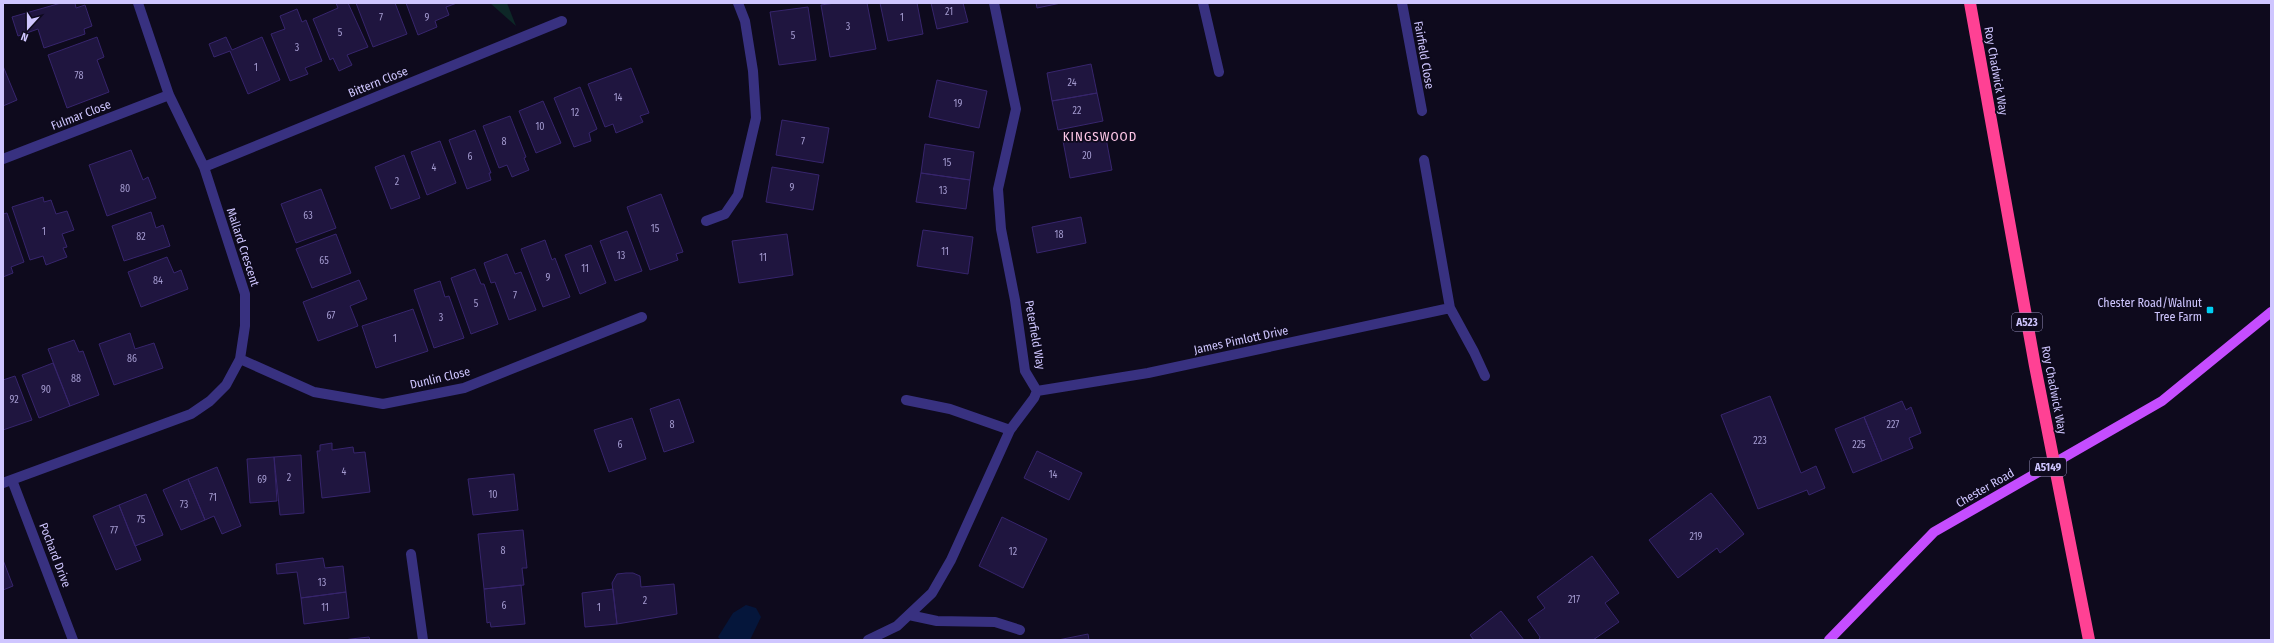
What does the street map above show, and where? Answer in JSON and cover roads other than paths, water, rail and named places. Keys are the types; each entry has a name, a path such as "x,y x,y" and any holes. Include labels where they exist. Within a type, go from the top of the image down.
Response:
{"highway":[{"name":"Roy Chadwick Way","path":"1970,3 2035,366 2089,640"}],"main road":[{"name":"Chester Road","path":"1829,640 1934,532 2162,401 2271,312"}],"street":[{"name":"Mallard Crescent","path":"8,481 191,414 210,401 226,385 240,359 245,326 245,294 204,167 169,95 138,3"},
{"path":"706,221 725,214 738,195 756,118 753,71 745,21 738,3"},
{"name":"Peterfield Way","path":"994,3 1016,109 998,189 1001,229 1015,300 1026,371 1036,391"},
{"path":"1203,3 1219,72"},
{"name":"Fairfield Close","path":"1402,3 1422,111"},
{"name":"Bittern Close","path":"204,167 562,22"},
{"name":"Fulmar Close","path":"3,159 169,95"},
{"path":"1424,160 1450,308 1474,352 1485,376"},
{"name":"James Pimlott Drive","path":"1036,391 1148,373 1450,308"},
{"name":"Dunlin Close","path":"240,359 314,392 383,404 464,388 642,317"},
{"path":"868,640 897,626 932,593 951,560 1010,430 1034,398 1036,391"},
{"path":"906,400 950,408 1010,430"},
{"name":"Pochard Drive","path":"8,481 73,640"},
{"path":"411,554 423,640"},
{"path":"909,615 936,621 995,622 1020,630"}],"water":[{"path":"746,605 756,608 761,617 750,640 721,640 718,637 733,613"}],"place":[{"name":"Chester Road/Walnut Tree Farm","path":"2210,310"}],"district":[{"name":"KINGSWOOD","path":"1100,136"}]}
